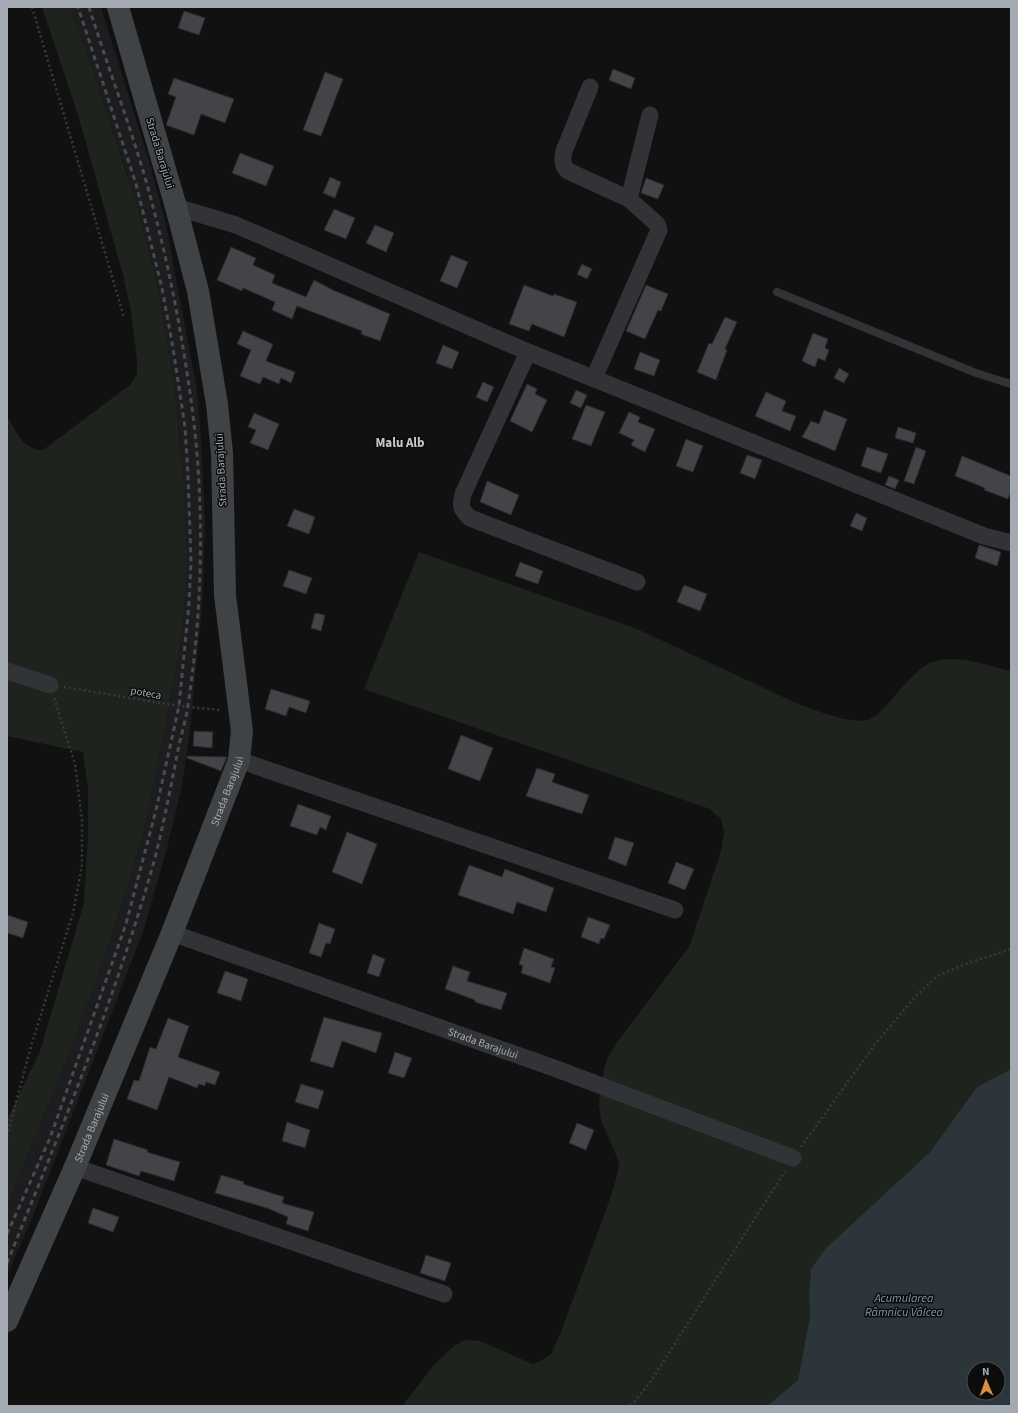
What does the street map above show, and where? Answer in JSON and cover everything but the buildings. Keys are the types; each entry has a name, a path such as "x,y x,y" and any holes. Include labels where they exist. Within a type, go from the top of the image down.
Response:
{"street":[{"name":"Strada Barajului","path":"7,1321 75,1167 172,932 239,760 242,731 225,595 222,453 217,404 198,290 176,207 118,7"},
{"path":"590,86 564,151 562,160 564,167 568,171 629,199 657,224 659,230 594,378"},
{"path":"629,199 650,116"},
{"path":"176,207 236,225 528,352 984,536 1011,542"},
{"path":"528,352 463,494 460,506 463,513 470,518 637,582"},
{"path":"7,670 50,685"},
{"path":"239,760 675,910"},
{"name":"Strada Barajului","path":"172,932 554,1068 793,1158"},
{"path":"75,1167 444,1294"}],"lane":[{"path":"777,292 976,373 1011,384"}],"path":[{"path":"32,7 124,317"},
{"path":"7,1136 32,1043 73,913 82,865 82,820 75,764 50,685"},
{"name":"poteca","path":"50,685 179,706 240,711"}],"shaded area":[{"path":"42,7 70,7 118,147 144,232 158,293 174,386 184,494 186,582 181,636 175,674 148,812 139,848 95,984 61,1073 7,1205 7,1120 40,1051 84,903 88,833 88,788 83,752 7,736 7,416 17,434 26,444 36,449 43,450 131,384 137,374 137,359 131,312 123,275 79,118"},
{"path":"70,7 101,7 149,161 166,225 197,390 201,436 205,522 203,596 190,730 182,785 167,848 143,932 33,1216 7,1275 7,1205 44,1115 117,921 140,845 172,694 185,595 185,524 180,437 168,349 155,279 126,169"},
{"path":"419,552 637,629 796,703 844,719 859,721 868,720 877,715 910,679 931,662 953,659 965,660 1011,671 1011,1069 977,1087 930,1152 825,1249 811,1270 809,1294 810,1316 798,1380 767,1406 402,1406 434,1365 455,1345 465,1340 480,1341 533,1364 541,1361 551,1354 561,1332 610,1199 618,1172 619,1162 601,1120 599,1104 606,1062 615,1045 689,947 721,851 724,832 721,819 710,809 364,689"}],"water":[{"name":"Acumularea Râmnicu Vâlcea","path":"1011,1069 1011,1406 767,1406 798,1380 810,1316 809,1294 811,1269 825,1249 930,1152 977,1087"}],"railway":[{"path":"7,1234 50,1138 126,924 156,810 179,706 189,604 191,562 185,427 162,288 136,184 78,7"},
{"path":"7,1263 87,1063 140,910 155,858 188,705 200,585 200,505 198,465 189,386 181,334 171,283 146,181 89,7"}],"district":[{"name":"Malu Alb","path":"400,443"}]}
